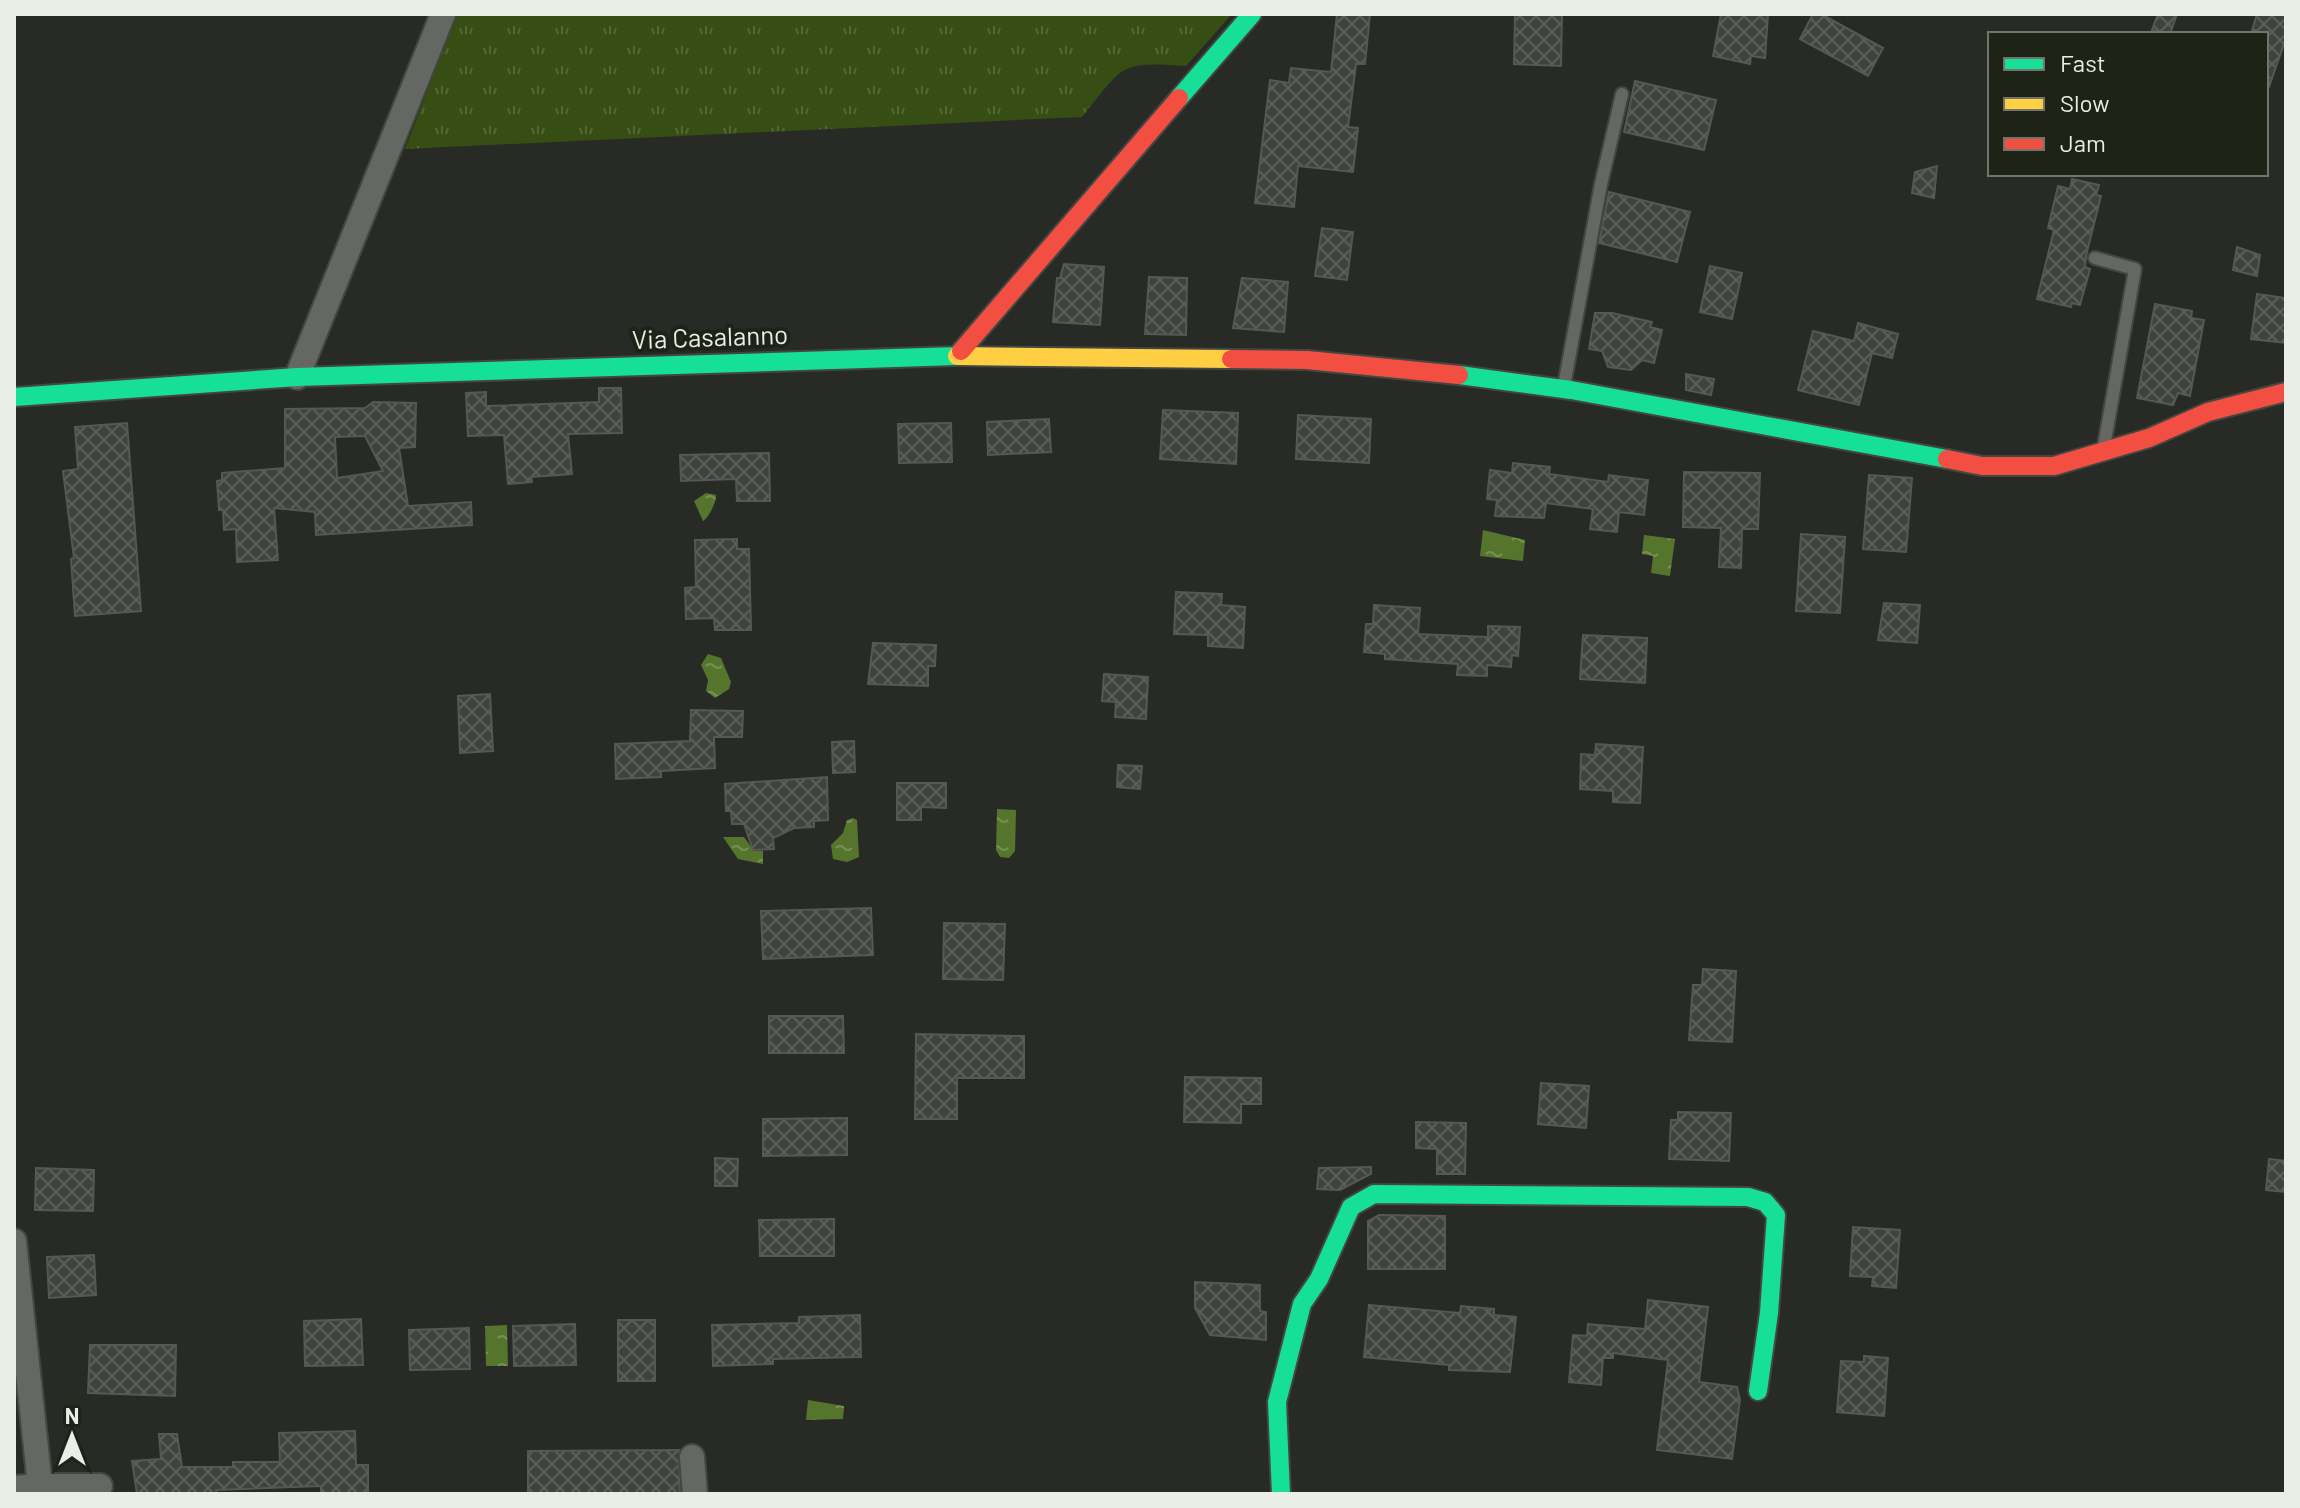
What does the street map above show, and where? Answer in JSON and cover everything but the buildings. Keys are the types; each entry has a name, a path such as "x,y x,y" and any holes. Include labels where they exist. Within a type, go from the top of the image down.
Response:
{"street":[{"path":"297,377 443,14"},
{"path":"957,356 1252,14"},
{"name":"Via Casalanno","path":"14,397 297,377 957,356 1307,360 1563,389 1982,466 2054,466 2103,453 2208,412 2286,392"},
{"path":"1281,1494 1277,1402 1302,1304 1319,1279 1351,1207 1374,1194 1748,1197 1765,1202 1776,1215 1769,1313 1758,1391"},
{"path":"14,1241 40,1486"},
{"path":"692,1457 695,1494"},
{"path":"14,1488 100,1486"}],"lane":[{"path":"1563,389 1601,184 1622,94"},
{"path":"2095,258 2135,269 2103,453"}],"green space":[{"path":"457,14 1232,14 1186,66 1147,65 1124,70 1082,117 405,149"}],"water":[{"path":"706,493 716,495 716,498 703,521 694,501"},
{"path":"1483,530 1525,540 1523,561 1480,556"},
{"path":"1644,535 1675,539 1670,576 1651,573 1653,556 1642,554"},
{"path":"708,654 721,658 731,682 729,689 715,698 706,691 708,680 701,665"},
{"path":"997,809 1016,810 1015,851 1009,858 1000,857 996,850"},
{"path":"847,820 857,820 859,857 847,862 833,859 831,845 843,833"},
{"path":"723,837 744,837 754,851 763,851 763,864 738,859"},
{"path":"507,1325 508,1366 486,1366 485,1326"},
{"path":"808,1400 844,1406 843,1419 806,1420"}],"traffic: fast":[{"path":"1179,98 1252,14"},
{"path":"14,397 297,377 957,356 961,351"},
{"path":"1459,375 1571,390 1947,459"},
{"path":"1281,1494 1277,1402 1302,1304 1319,1279 1351,1207 1374,1194 1748,1197 1765,1202 1776,1215 1769,1313 1758,1391"}],"traffic: slow":[{"path":"957,356 1231,359"}],"traffic: jam":[{"path":"961,351 1179,98"},
{"path":"1231,359 1307,360 1459,375"},
{"path":"1947,459 1982,466 2054,466 2149,438 2208,412 2286,392"}]}
